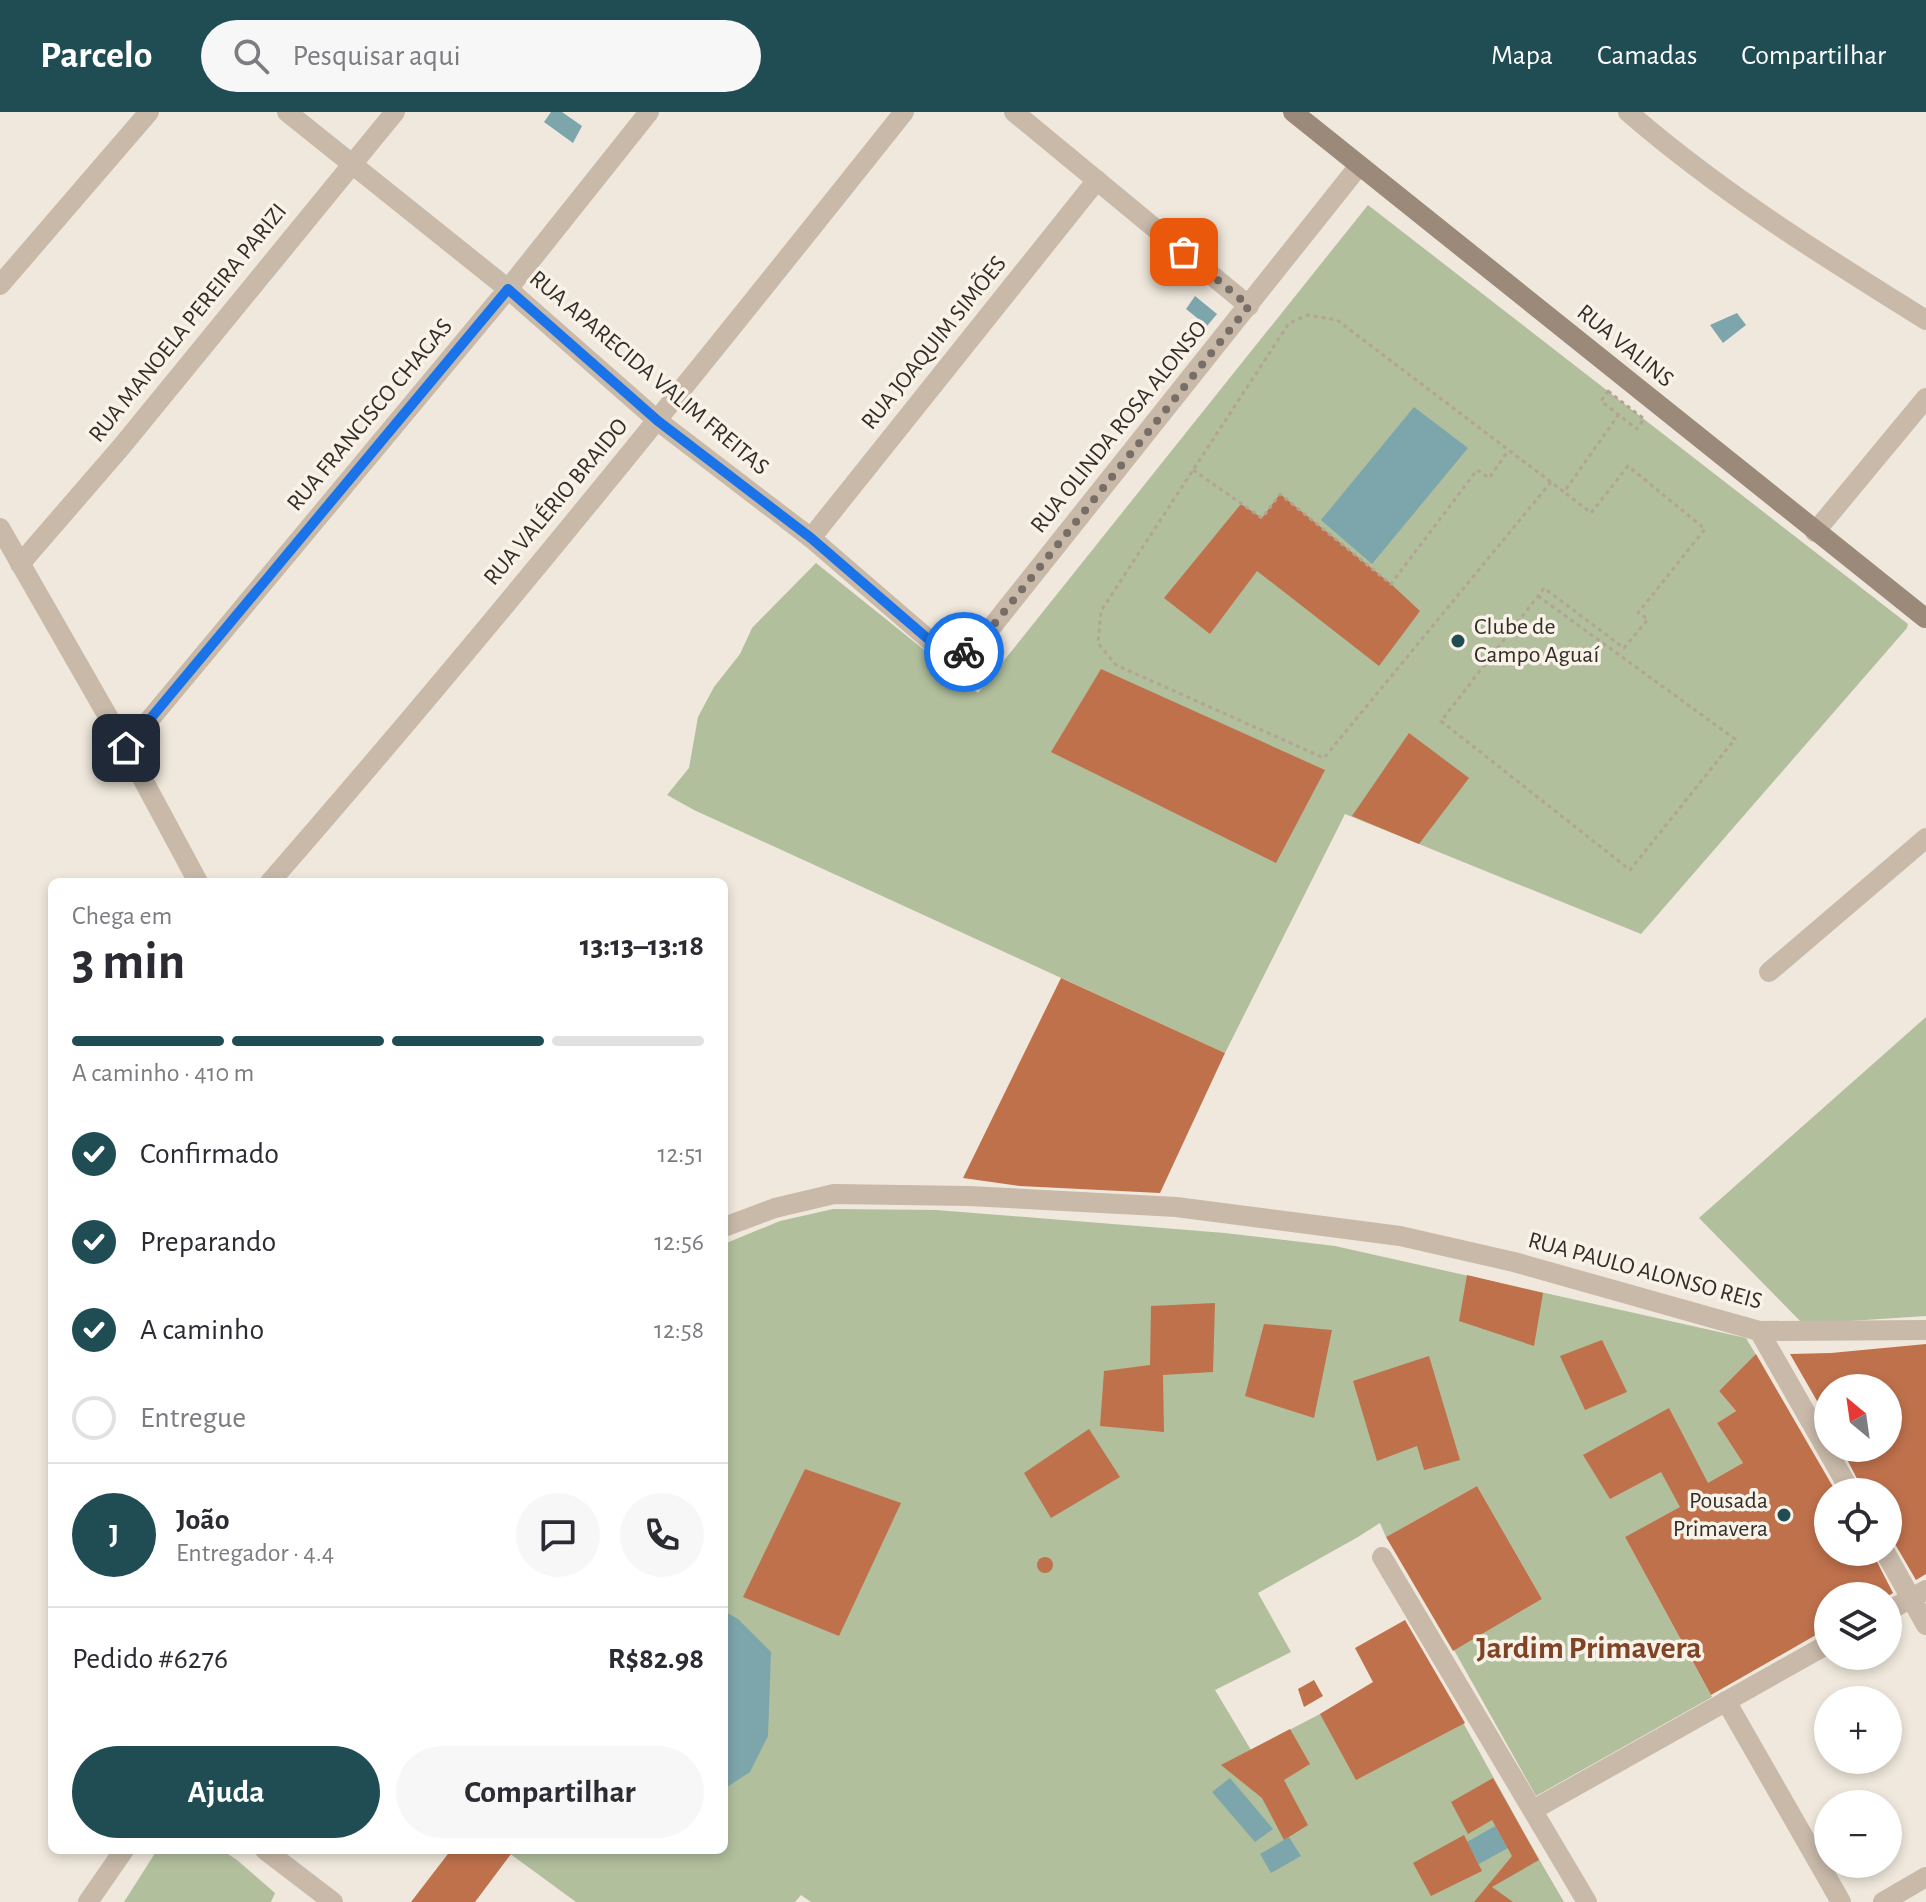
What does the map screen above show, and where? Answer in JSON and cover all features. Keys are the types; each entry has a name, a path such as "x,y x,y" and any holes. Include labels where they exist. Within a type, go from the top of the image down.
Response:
{"street":[{"path":"0,285 149,112"},
{"name":"RUA APARECIDA VALIM FREITAS","path":"287,112 508,289 658,421 811,538 942,651 963,653 979,643"},
{"name":"RUA MANOELA PEREIRA PARIZI","path":"20,564 122,446 395,112"},
{"name":"RUA FRANCISCO CHAGAS","path":"126,748 508,289 649,112"},
{"name":"RUA VALÉRIO BRAIDO","path":"273,878 658,421 904,112"},
{"path":"1014,112 1249,306"},
{"name":"RUA VALINS","path":"1293,112 1926,619"},
{"path":"1628,112 1662,142 1790,235 1926,320"},
{"name":"RUA OLINDA ROSA ALONSO","path":"979,643 1358,167"},
{"name":"RUA JOAQUIM SIMÕES","path":"811,538 1097,180"},
{"path":"1815,532 1926,398"},
{"path":"0,528 126,748 196,878"},
{"path":"1769,972 1926,838"},
{"name":"RUA PAULO ALONSO REIS","path":"728,1226 775,1208 834,1194 939,1195 1176,1207 1400,1236 1514,1262 1759,1331 1926,1330"},
{"path":"1759,1331 1843,1478"},
{"path":"1382,1557 1587,1902"},
{"path":"1896,1566 1919,1594 1926,1625"},
{"path":"1533,1810 1814,1652"},
{"path":"1726,1701 1841,1902"},
{"path":"88,1902 121,1854"},
{"path":"270,1854 325,1900"},
{"path":"1883,1902 1926,1877"}],"path":[{"path":"1538,596 1735,739 1630,870 1441,721 1544,588 1624,648 1648,619 1638,613 1705,529 1628,466 1591,513 1551,482 1509,450 1337,320 1308,315 1289,323 1101,611 1098,643 1116,665 1324,758 1551,482"},
{"path":"1608,391 1644,419 1637,429 1619,414 1601,401 1608,391"},
{"path":"1564,492 1619,414"},
{"path":"1193,470 1262,518 1280,494 1391,584 1477,470 1489,478 1509,450"}],"green space":[{"name":"Clube de Campo Aguaí","path":"1368,205 1908,624 1641,934 1345,814 1225,1053 667,795 689,768 698,717 714,687 740,654 752,628 816,563 978,693"},
{"path":"1926,1017 1926,1316 1803,1324 1699,1218"},
{"path":"833,1209 936,1210 1225,1233 1335,1246 1746,1338 1756,1355 1719,1391 1736,1411 1717,1423 1743,1463 1722,1485 1625,1537 1712,1697 1536,1796 1454,1650 1542,1599 1477,1486 1386,1537 1380,1523 1258,1593 1291,1652 1215,1690 1251,1750 1320,1714 1423,1653 1564,1902 811,1902 801,1895 795,1902 576,1902 510,1854 728,1854 728,1242 780,1221"},
{"path":"154,1854 228,1854 275,1893 271,1902 124,1902"}],"water":[{"path":"551,112 562,112 582,126 573,143 544,122"},
{"path":"1195,296 1217,314 1207,326 1186,309"},
{"path":"1737,313 1746,325 1723,343 1710,325"},
{"path":"1414,407 1468,448 1372,564 1321,520"},
{"path":"728,1613 738,1619 771,1652 768,1736 750,1772 728,1786"},
{"path":"1230,1778 1273,1829 1255,1842 1212,1792"},
{"path":"1495,1826 1508,1848 1479,1864 1467,1842"},
{"path":"1289,1837 1301,1856 1271,1873 1260,1854"}],"building":[{"path":"1280,494 1420,611 1379,666 1257,571 1210,634 1164,598 1241,504 1262,518"},
{"path":"1101,669 1325,770 1276,863 1051,752"},
{"path":"1409,733 1469,778 1419,844 1352,816"},
{"path":"1061,978 1225,1053 1160,1193 1020,1186 963,1178"},
{"path":"1467,1275 1543,1293 1534,1346 1459,1321"},
{"path":"1215,1303 1213,1372 1163,1375 1164,1432 1100,1426 1104,1371 1150,1365 1151,1306"},
{"path":"1264,1324 1332,1330 1314,1418 1245,1396"},
{"path":"1602,1340 1627,1392 1585,1410 1560,1356"},
{"path":"1926,1344 1926,1574 1916,1580 1902,1556 1902,1478 1857,1478 1848,1462 1902,1462 1902,1374 1814,1374 1814,1396 1790,1354"},
{"path":"1756,1354 1814,1454 1814,1462 1819,1462 1828,1478 1814,1478 1814,1566 1879,1566 1887,1582 1814,1582 1814,1636 1711,1695 1625,1537 1680,1507 1661,1472 1610,1499 1583,1455 1669,1408 1708,1483 1743,1463 1717,1423 1736,1411 1719,1391"},
{"path":"1429,1356 1460,1460 1424,1470 1417,1446 1377,1461 1353,1381"},
{"path":"1089,1429 1120,1477 1051,1518 1024,1473"},
{"path":"805,1469 901,1503 839,1636 743,1597"},
{"path":"1477,1486 1542,1599 1453,1651 1386,1537"},
{"path":"1042,1557 1048,1557 1053,1565 1051,1571 1042,1573 1037,1568 1037,1562"},
{"path":"1405,1620 1465,1723 1356,1780 1320,1714 1373,1682 1355,1648"},
{"path":"1314,1680 1323,1696 1304,1707 1298,1689"},
{"path":"1290,1729 1310,1764 1284,1780 1308,1825 1284,1840 1262,1798 1221,1765"},
{"path":"1493,1778 1539,1860 1492,1887 1513,1902 1474,1902 1512,1856 1492,1820 1468,1834 1451,1802"},
{"path":"1464,1835 1482,1871 1431,1896 1413,1863"},
{"path":"448,1854 511,1854 475,1902 411,1902"}],"way so far":[{"path":"964,652 979,643 1249,306 1184,252"}],"place":[{"name":"Clube de Campo Aguaí","path":"1458,641"},
{"name":"Pousada Primavera","path":"1784,1515"}],"district":[{"name":"Jardim Primavera","path":"1589,1648"}],"route":[{"path":"126,748 508,289 658,421 811,538 942,651 952,654 964,652"}]}
